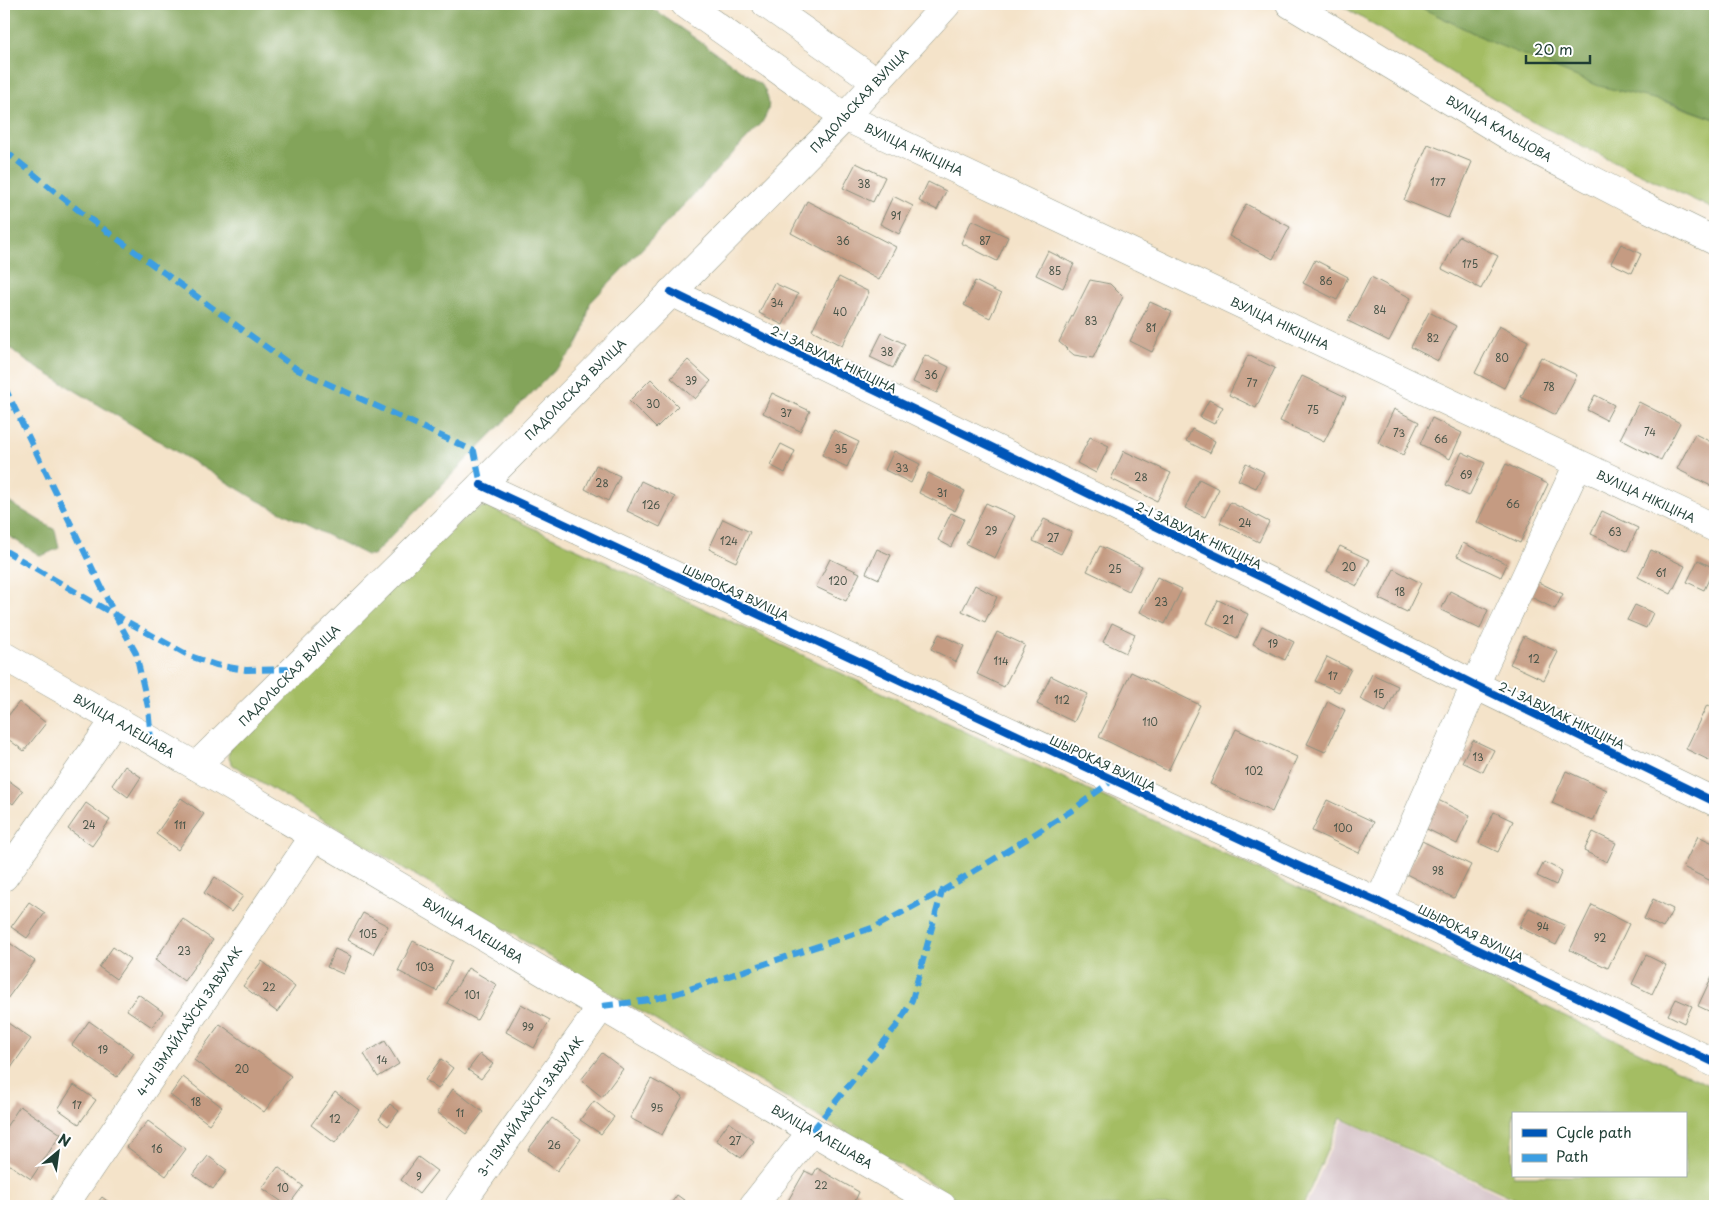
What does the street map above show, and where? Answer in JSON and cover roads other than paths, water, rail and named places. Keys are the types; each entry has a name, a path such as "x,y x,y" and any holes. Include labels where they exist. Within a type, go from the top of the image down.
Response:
{"street":[{"name":"ВУЛІЦА НІКІЦІНА","path":"685,4 845,117 1715,528"},
{"path":"766,4 878,82"},
{"name":"ПАДОЛЬСКАЯ ВУЛІЦА","path":"196,766 481,485 845,117 946,4"},
{"name":"ВУЛІЦА КАЛЬЦОВА","path":"1290,4 1514,139 1715,241"},
{"name":"2-І ЗАВУЛАК НІКІЦІНА","path":"671,292 1275,584 1475,686 1715,802"},
{"path":"1379,902 1475,686 1578,464"},
{"name":"ШЫРОКАЯ ВУЛІЦА","path":"481,485 1379,902 1715,1063"},
{"name":"ВУЛІЦА АЛЕШАВА","path":"4,656 196,766 942,1206"},
{"path":"4,877 115,720"},
{"name":"4-Ы ІЗМАЙЛАЎСКІ ЗАВУЛАК","path":"64,1206 314,836"},
{"name":"3-І ІЗМАЙЛАЎСКІ ЗАВУЛАК","path":"459,1206 602,1006"},
{"path":"753,1206 812,1131"}]}
